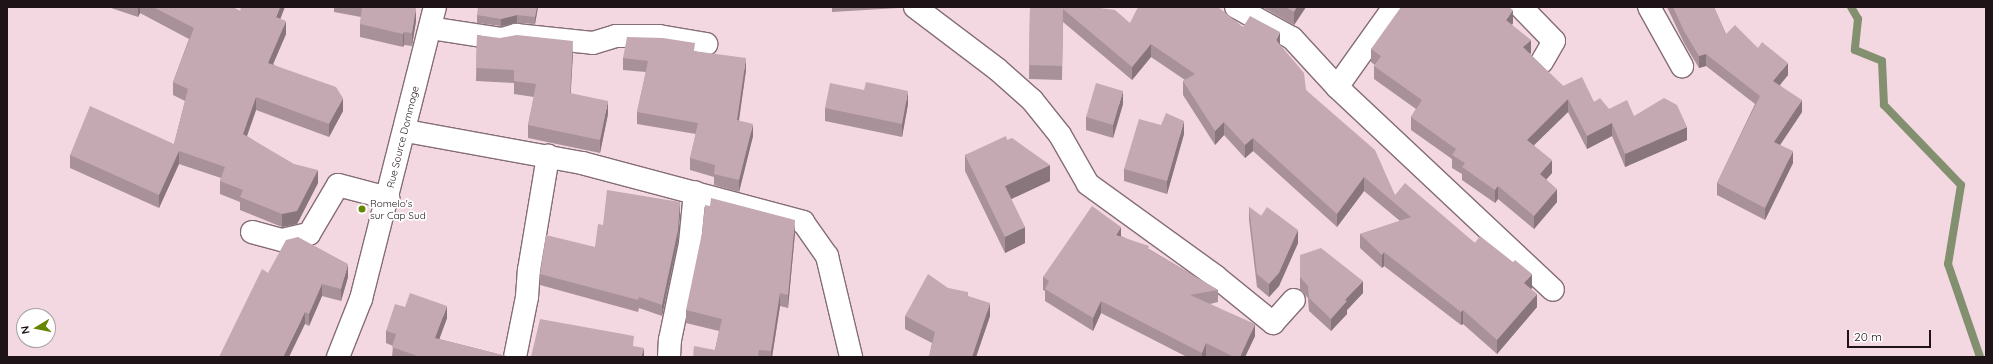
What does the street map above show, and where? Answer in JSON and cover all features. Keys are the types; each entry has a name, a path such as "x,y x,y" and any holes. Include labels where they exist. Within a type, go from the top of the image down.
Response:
{"street":[{"name":"Rue Source Dommage","path":"338,357 361,299 406,131 435,7"},
{"path":"915,7 997,69 1032,100 1060,135 1088,184 1215,276 1272,323 1294,300"},
{"path":"1236,7 1292,38 1337,87 1552,290"},
{"path":"1337,87 1394,7"},
{"path":"1521,7 1554,41 1542,62"},
{"path":"1649,7 1682,66"},
{"path":"430,28 502,39 516,35 593,43 616,36 659,36 706,44"},
{"path":"406,131 548,156 695,192 803,222 826,256 851,357"},
{"path":"515,357 527,297 528,270 548,156"},
{"path":"252,232 282,240 309,234 338,185 388,198"},
{"path":"669,357 670,340 690,243 695,192"}],"building":[{"path":"153,7 232,7 240,11 241,7 280,7 276,17 286,21 268,63 336,87 343,98 329,124 256,97 243,134 294,164 318,170 297,211 282,214 240,197 243,190 220,181 225,167 179,151 159,195 70,155 90,106 174,144 188,89 173,82 194,28"},
{"path":"362,7 416,8 412,33 404,32 403,34 360,24"},
{"path":"478,7 537,7 535,17 517,15 501,19 477,15"},
{"path":"1030,7 1092,7 1115,10 1130,23 1138,7 1218,7 1243,27 1250,16 1280,32 1276,40 1304,73 1306,90 1375,150 1395,195 1405,183 1475,243 1480,236 1513,262 1515,260 1532,274 1524,283 1537,294 1497,340 1463,310 1461,312 1384,252 1382,255 1360,234 1411,217 1364,177 1337,214 1253,138 1245,145 1224,122 1215,131 1183,81 1195,74 1151,44 1132,67 1063,9 1062,66 1029,65"},
{"path":"1285,7 1297,7 1294,12"},
{"path":"1401,7 1509,7 1513,10 1506,20 1531,40 1523,47 1563,86 1582,77 1594,102 1600,98 1609,109 1627,100 1634,116 1664,98 1677,105 1687,127 1625,154 1612,123 1587,136 1568,99 1527,140 1552,160 1540,174 1557,189 1534,216 1498,186 1495,190 1462,167 1465,163 1452,155 1456,149 1411,117 1422,100 1374,66 1381,56 1371,49"},
{"path":"1673,7 1714,7 1726,34 1735,25 1758,48 1762,42 1788,63 1773,81 1802,100 1774,142 1793,151 1765,208 1717,183 1760,96 1706,54 1699,56 1684,31"},
{"path":"477,35 500,38 517,35 573,41 570,93 608,101 600,140 528,125 536,84 514,81 514,70 476,68"},
{"path":"627,37 663,38 695,43 694,51 746,58 737,120 753,124 739,180 714,174 715,165 690,158 698,123 637,112 648,61 623,58"},
{"path":"866,82 908,91 902,124 825,108 830,83 864,90"},
{"path":"1096,83 1123,91 1113,125 1086,117"},
{"path":"1166,113 1184,121 1167,181 1124,169 1139,119 1161,125"},
{"path":"1006,136 1007,140 1012,138 1050,165 1005,186 1025,227 1005,237 965,155"},
{"path":"607,190 680,202 678,230 662,305 639,297 638,300 540,274 546,235 595,247 598,224 603,225"},
{"path":"711,198 795,220 788,295 780,293 771,351 759,350 758,357 693,357 694,346 715,350 722,319 686,310 702,233 705,205 710,206"},
{"path":"1092,206 1121,227 1116,235 1149,246 1148,249 1218,290 1190,295 1255,324 1240,357 1234,357 1206,343 1202,353 1101,301 1093,318 1045,289 1049,281 1043,277"},
{"path":"1249,207 1261,216 1267,207 1298,230 1279,273 1269,284 1257,274"},
{"path":"298,237 348,264 341,289 322,284 309,314 305,312 283,357 219,357 262,269 268,273 286,240"},
{"path":"1321,248 1363,281 1345,300 1347,301 1331,319 1309,298 1308,286 1300,277 1300,255"},
{"path":"928,274 948,288 968,292 968,296 990,303 972,357 929,357 935,332 905,316"},
{"path":"410,293 447,306 435,338 510,357 420,357 392,347 396,334 386,331 395,304 405,307"},
{"path":"540,319 634,336 633,346 644,348 641,357 531,357"}],"waterway":[{"path":"1851,7 1858,19 1855,50 1882,61 1884,105 1961,185 1948,264 1980,357"}],"place":[{"name":"Romelo's sur Cap Sud","path":"362,209"}]}
